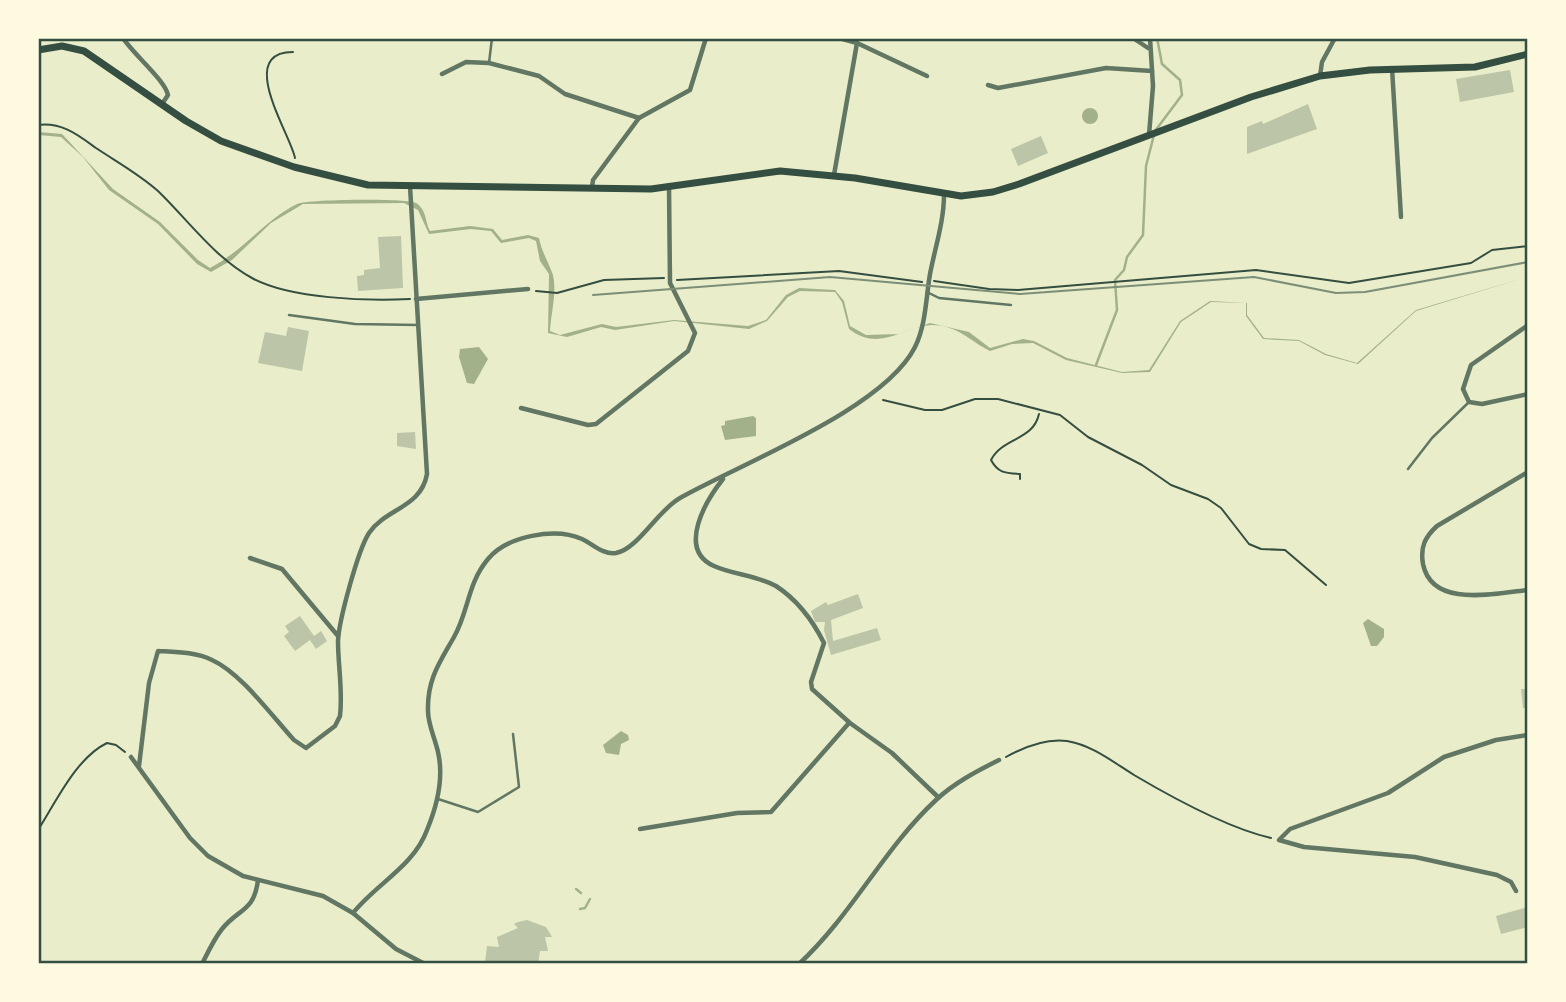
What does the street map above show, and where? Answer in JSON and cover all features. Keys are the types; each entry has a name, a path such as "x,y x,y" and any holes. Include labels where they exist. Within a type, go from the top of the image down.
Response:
{"main road":[{"path":"38,50 51,44 72,47 94,55 162,104 221,141 294,167 368,185 669,187 762,171 834,175 944,195 975,195 1007,189 1251,97 1320,76 1392,68 1475,66 1528,54"}],"street":[{"path":"124,38 144,66 167,88 168,95 162,104"},
{"path":"592,188 593,180 639,118 690,90 706,38"},
{"path":"839,38 857,43 927,76"},
{"path":"1133,38 1148,48"},
{"path":"1320,76 1322,62 1335,38"},
{"path":"1150,39 1151,134"},
{"path":"834,175 857,43"},
{"path":"442,74 466,62 489,63 539,76 565,94 639,118"},
{"path":"988,85 998,88 1106,68 1152,71"},
{"path":"1392,68 1401,217"},
{"path":"138,766 149,683 159,650 199,656 227,669 295,740 306,748 335,726 340,716 338,636 360,550 370,532 381,521 408,506 425,489 427,474 410,186"},
{"path":"521,408 588,425 596,424 688,351 694,331 673,292 671,278 669,187"},
{"path":"354,913 421,845 437,799 438,752 428,711 433,676 444,649 454,636 472,584 490,557 505,545 559,534 580,538 601,551 614,554 628,548 677,500 878,390 905,362 920,334 944,195"},
{"path":"416,299 528,289"},
{"path":"1528,325 1471,365 1463,389 1469,402 1482,404 1528,394"},
{"path":"1528,472 1437,526 1426,536 1422,551 1424,567 1436,585 1458,596 1528,590"},
{"path":"726,475 705,501 698,520 697,541 701,556 713,566 756,577 776,586 795,601 824,643 811,682 812,689 850,723 892,753 938,797"},
{"path":"250,558 282,569 338,636"},
{"path":"640,829 737,813 771,812 850,723"},
{"path":"1516,891 1511,882 1485,872 1415,857 1304,847 1279,839 1290,829 1388,793 1444,757 1496,740 1528,735"},
{"path":"131,757 190,838 208,856 243,876 323,896 354,913 396,949 425,964"},
{"path":"799,964 847,910 912,824 938,797 999,760"},
{"path":"202,964 219,932 248,908 256,895 258,880"}],"lane":[{"path":"489,63 492,38"},
{"path":"927,292 939,298 1012,305"},
{"path":"289,315 355,324 419,325"},
{"path":"1408,469 1432,438 1469,402"},
{"path":"437,799 478,812 519,787 513,734"}],"path":[{"path":"293,52 282,52 272,59 267,72 273,105 295,154 294,167"},
{"path":"38,125 62,127 126,166 156,190 231,266 277,288 368,300 416,299"},
{"path":"528,289 557,293 604,280 734,276 747,278 839,271 1018,290 1256,270 1349,283 1471,263 1492,250 1528,246"},
{"path":"883,400 925,410 942,410 975,399 998,399 1060,415 1088,437 1142,465 1171,485 1208,499 1221,508 1249,544 1261,549 1285,551 1326,585"},
{"path":"1020,479 1020,474 1004,474 996,469 991,460 995,451 1030,433 1037,424 1040,412"},
{"path":"999,760 1038,743 1066,740 1081,744 1155,787 1249,833 1279,839"},
{"path":"38,830 66,785 99,747 107,743 116,745 131,757"}],"shaded area":[{"path":"1090,108 1096,110 1096,122 1090,124 1084,122 1082,116 1084,110"},
{"path":"38,132 62,134 113,189 160,222 198,260 210,268 233,253 275,218 297,204 337,200 409,201 422,209 430,231 470,226 493,229 502,240 528,235 539,238 554,282 550,331 560,335 602,324 616,327 674,320 748,326 766,320 786,295 799,288 835,290 844,301 850,326 866,335 899,334 882,339 860,336 849,329 842,302 835,292 800,291 788,297 767,321 749,329 674,321 615,330 601,327 567,337 548,333 549,274 540,261 536,241 529,238 501,243 491,231 471,229 429,234 418,210 404,203 303,204 271,223 232,260 211,272 197,264 158,224 109,190 83,157 61,137 39,135"},
{"path":"1527,277 1416,311 1358,364 1325,355 1299,341 1263,339 1246,316 1246,303 1211,302 1181,322 1150,372 1122,373 1066,360 1033,343 1012,344 990,351 963,334 932,325 922,326 930,323 969,332 990,348 1023,339 1034,341 1067,358 1122,372 1149,370 1180,321 1210,301 1247,303 1247,315 1264,338 1299,340 1326,354 1357,363 1416,310"},
{"path":"479,347 488,359 474,384 467,383 459,357 460,349"},
{"path":"753,416 756,418 756,436 725,440 721,426 725,425 725,421"},
{"path":"1368,619 1384,629 1384,637 1377,646 1371,646 1363,623"},
{"path":"621,731 628,735 629,740 621,744 619,755 606,753 603,745"}],"building":[{"path":"1510,70 1514,92 1460,102 1456,79"},
{"path":"1308,104 1317,129 1247,154 1247,127 1262,121 1263,124"},
{"path":"1041,136 1048,153 1018,166 1011,149"},
{"path":"401,236 403,288 358,291 357,276 364,275 364,270 380,268 378,237"},
{"path":"288,327 309,331 302,371 258,363 265,332 286,336"},
{"path":"415,432 416,449 397,446 397,433"},
{"path":"858,594 863,608 831,620 833,641 877,628 881,640 831,655 824,630 825,622 815,622 811,611 826,602 828,605"},
{"path":"300,616 314,636 321,631 327,641 316,649 310,640 295,651 284,636 289,632 285,626"},
{"path":"1521,689 1528,689 1528,708 1523,708"},
{"path":"1528,907 1528,927 1501,934 1496,916"},
{"path":"527,920 546,927 552,937 545,937 548,951 540,951 538,964 485,962 487,946 499,947 497,937 518,928 514,924"}],"waterway":[{"path":"1096,365 1117,310 1115,280 1124,270 1127,257 1143,235 1146,166 1155,131 1182,95 1180,80 1162,64 1157,38"},
{"path":"576,889 581,893"},
{"path":"580,909 585,908 590,899"}],"tram line":[{"path":"593,295 830,277 1020,294 1254,277 1336,293 1365,292 1528,262"}]}
